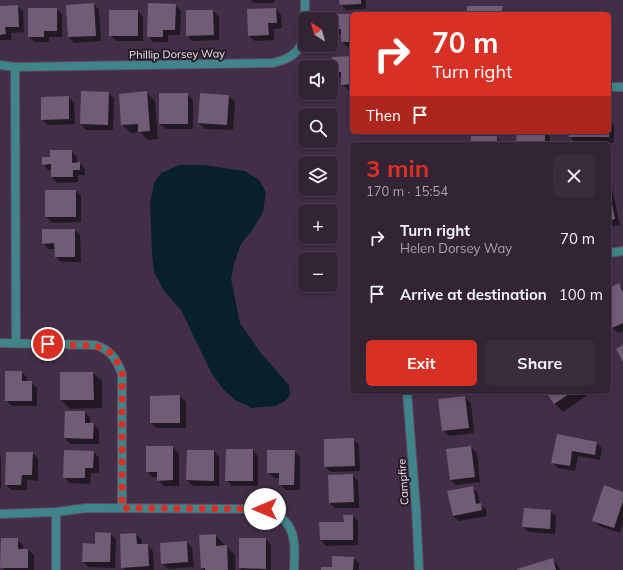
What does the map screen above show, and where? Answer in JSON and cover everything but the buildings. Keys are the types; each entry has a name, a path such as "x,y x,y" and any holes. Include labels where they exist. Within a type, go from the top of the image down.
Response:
{"street":[{"name":"Phillip Dorsey Way","path":"0,66 264,64 284,61 297,51 302,43 304,36 304,0"},
{"path":"15,67 16,343"},
{"path":"611,87 623,87"},
{"path":"611,253 623,251"},
{"path":"0,343 95,345 103,348 115,358 122,374 122,508"},
{"name":"Campfire","path":"407,394 416,508 418,570"},
{"path":"0,514 56,512 86,508 265,509 282,517 293,533 295,543 294,570"},
{"path":"56,512 56,570"}],"water":[{"path":"179,165 203,165 245,171 259,180 266,192 263,212 253,229 241,244 234,264 231,279 240,323 260,352 289,385 290,395 285,401 276,406 252,408 235,400 223,389 212,374 181,310 164,291 154,272 150,204 154,183 161,173"}],"route":[{"path":"48,344 95,345 109,352 119,365 122,374 122,508 265,509"}]}
